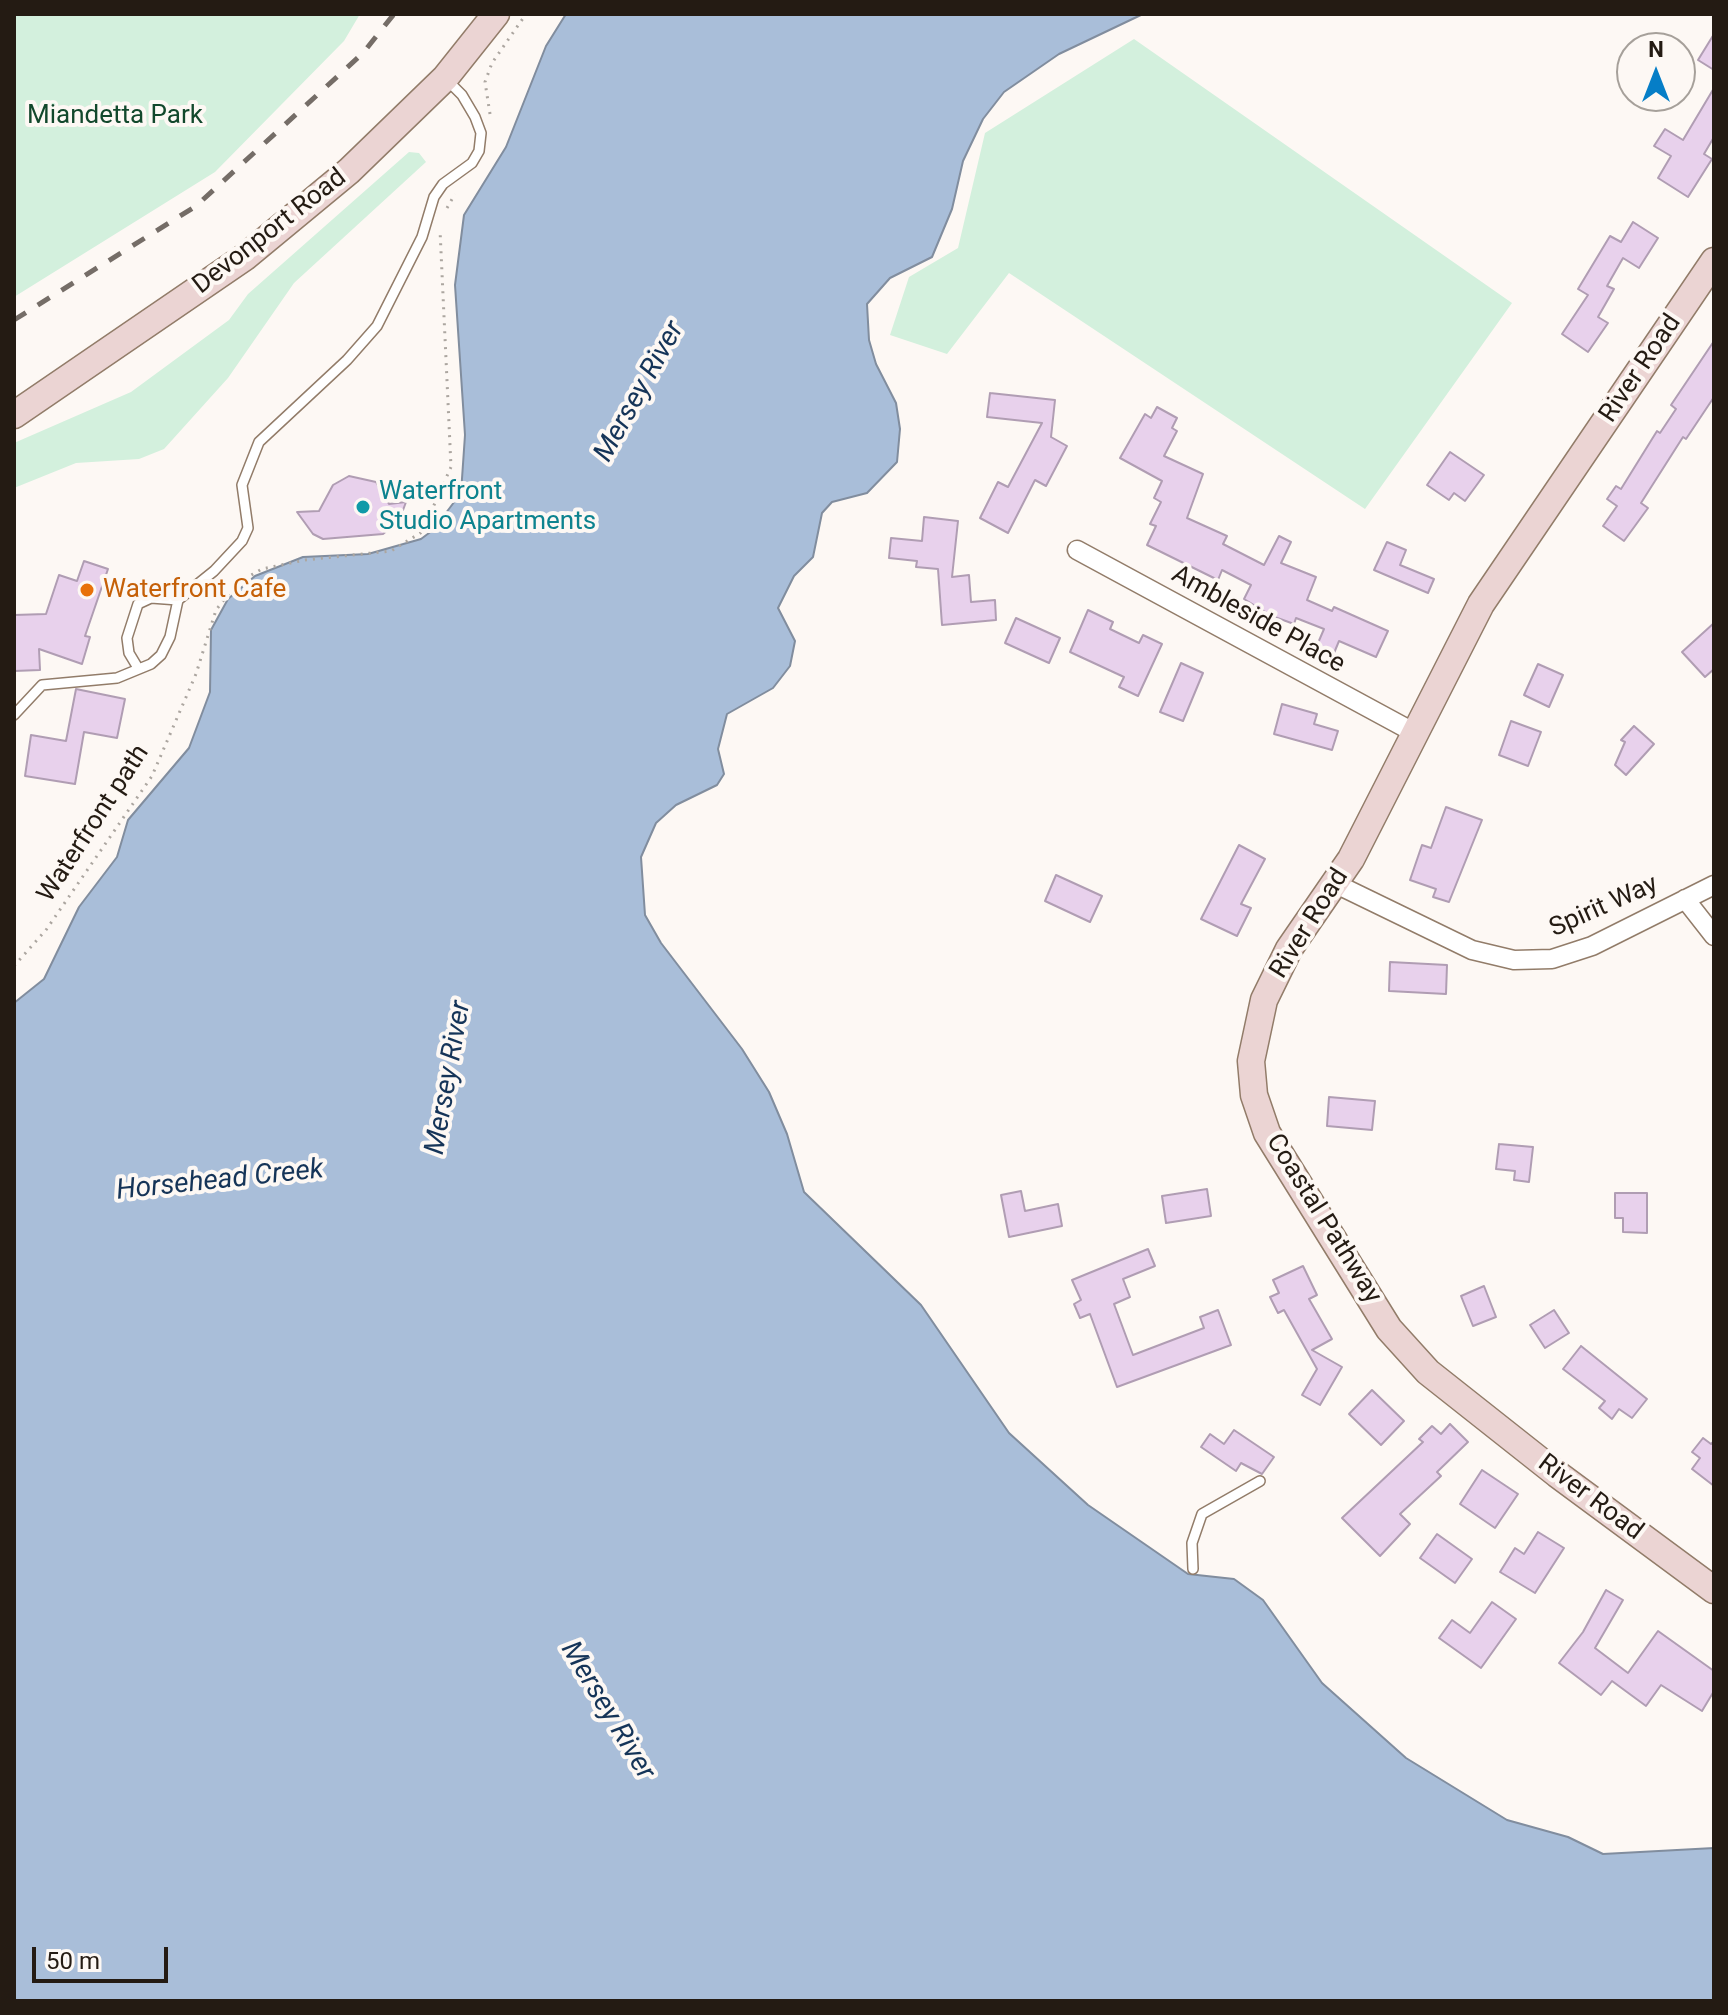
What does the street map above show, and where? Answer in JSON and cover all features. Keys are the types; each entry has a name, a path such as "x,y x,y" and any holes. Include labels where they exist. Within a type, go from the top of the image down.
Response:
{"main road":[{"name":"Devonport Road","path":"14,415 245,257 349,171 445,78 496,14"},
{"name":"River Road","path":"1714,261 1481,604 1351,859 1289,949 1264,1000 1251,1061 1254,1095 1267,1133 1389,1329 1428,1372 1557,1474 1714,1590"}],"street":[{"name":"Ambleside Place","path":"1077,550 1415,733"},
{"name":"Spirit Way","path":"1334,883 1472,950 1514,960 1552,959 1592,946 1714,885"},
{"path":"1685,899 1714,936"}],"lane":[{"path":"14,715 23,701 42,685 68,680 117,678 161,655 170,637 178,600 214,571 242,541 248,528 242,485 259,442 347,360 377,326 422,237 434,197 443,184 472,163 479,151 481,133 475,117 462,95 445,78"},
{"path":"138,668 129,653 127,638 138,604 151,598 178,600"},
{"path":"1193,1569 1192,1543 1202,1514 1260,1481"}],"path":[{"path":"491,119 485,82 488,72 526,14"},
{"path":"443,216 458,190"},
{"name":"Waterfront path","path":"14,966 46,930 152,776 196,674 216,610 237,583 262,569 305,560 391,551 422,532 451,467 451,423 439,255 441,227"}],"green space":[{"name":"Miandetta Park","path":"14,14 360,14 344,41 215,172 14,297"},
{"path":"1134,39 1512,303 1365,509 1009,273 947,354 890,335 909,277 958,248 985,133"},
{"path":"409,152 419,153 426,162 294,283 228,378 164,449 139,459 76,463 14,488 14,443 131,392 229,320 248,294"}],"water":[{"path":"566,14 1143,14 1059,54 1004,92 983,119 963,161 952,209 932,257 890,278 867,304 869,340 876,364 896,403 900,429 897,462 867,493 832,502 822,513 813,557 794,576 778,608 795,641 790,666 773,688 727,714 718,749 724,774 717,785 676,805 656,823 641,857 645,915 661,943 742,1049 769,1092 787,1134 804,1192 921,1305 1009,1433 1088,1505 1188,1574 1234,1579 1263,1600 1322,1683 1406,1758 1507,1820 1568,1837 1603,1854 1714,1848 1714,2001 14,2001 14,1003 44,979 79,907 117,857 128,820 189,748 210,692 211,630 228,599 255,576 303,557 368,554 421,539 433,530 461,493 465,435 455,285 464,215 506,147 546,46"}],"building":[{"path":"1714,34 1714,70 1698,60"},
{"path":"1714,88 1714,137 1704,154 1712,159 1688,197 1658,178 1671,156 1654,146 1665,129 1683,140"},
{"path":"1633,222 1658,238 1639,268 1623,258 1607,286 1614,289 1598,317 1608,323 1588,352 1562,334 1588,295 1578,289 1610,236 1621,242"},
{"path":"1714,341 1714,397 1686,439 1683,437 1641,503 1648,508 1624,541 1603,526 1617,506 1607,499 1616,486 1621,489 1657,431 1660,433 1676,409 1671,405"},
{"path":"990,393 1055,400 1051,437 1067,446 1046,486 1035,480 1008,533 980,518 998,482 1008,487 1042,423 987,417"},
{"path":"1157,407 1177,418 1172,428 1177,431 1164,456 1203,474 1187,518 1227,536 1223,544 1264,565 1279,536 1291,542 1281,563 1316,577 1307,600 1332,611 1334,607 1388,631 1376,657 1339,641 1332,658 1315,650 1324,629 1296,618 1294,624 1272,616 1244,599 1251,585 1222,570 1218,580 1147,545 1156,526 1150,524 1161,502 1154,498 1162,481 1120,458 1145,414 1151,418"},
{"path":"1450,452 1484,475 1465,501 1454,493 1449,500 1427,485"},
{"name":"Waterfront Studio Apartments","path":"349,476 376,482 389,504 406,502 399,521 383,534 323,539 313,534 297,512 319,511 333,485"},
{"path":"924,517 958,521 952,577 969,575 971,602 995,600 996,620 942,625 938,569 916,567 917,561 889,558 891,538 922,541"},
{"path":"1387,542 1406,550 1400,565 1434,579 1428,593 1374,570"},
{"path":"84,561 108,569 85,636 90,637 82,664 39,649 40,670 14,671 14,615 46,614 59,575 77,581"},
{"path":"1088,610 1113,622 1110,629 1139,643 1143,635 1162,644 1138,696 1119,687 1124,677 1070,652"},
{"path":"1016,618 1060,638 1049,663 1005,643"},
{"path":"1714,623 1714,669 1705,677 1682,652"},
{"path":"1181,663 1203,673 1183,721 1160,712"},
{"path":"1538,664 1563,675 1549,707 1524,695"},
{"path":"76,689 125,699 117,738 84,732 75,784 25,776 31,735 66,741"},
{"path":"1282,704 1317,714 1314,724 1338,731 1332,750 1274,734"},
{"path":"1511,721 1541,732 1528,766 1499,755"},
{"path":"1634,726 1654,744 1626,775 1615,765 1625,742 1621,740"},
{"path":"1446,807 1482,820 1449,902 1433,897 1436,889 1410,880 1422,845 1431,848"},
{"path":"1239,845 1265,859 1241,904 1251,908 1237,936 1201,919"},
{"path":"1056,875 1102,896 1090,922 1045,901"},
{"path":"1390,962 1447,965 1446,994 1389,991"},
{"path":"1329,1097 1375,1101 1372,1130 1327,1126"},
{"path":"1499,1144 1533,1147 1529,1182 1514,1180 1515,1171 1496,1169"},
{"path":"1207,1189 1211,1216 1166,1223 1162,1196"},
{"path":"1021,1191 1025,1211 1058,1204 1062,1226 1009,1237 1001,1195"},
{"path":"1615,1193 1647,1193 1647,1233 1623,1232 1623,1218 1615,1218"},
{"path":"1148,1249 1155,1266 1123,1279 1130,1297 1114,1304 1133,1355 1204,1328 1200,1317 1218,1310 1231,1345 1117,1387 1090,1314 1080,1318 1074,1304 1081,1300 1072,1280"},
{"path":"1303,1266 1317,1295 1309,1299 1332,1339 1312,1350 1342,1367 1320,1405 1302,1395 1317,1369 1284,1310 1278,1313 1270,1297 1279,1293 1273,1280"},
{"path":"1484,1286 1496,1317 1473,1326 1461,1296"},
{"path":"1554,1310 1569,1333 1545,1348 1530,1325"},
{"path":"1581,1346 1647,1399 1632,1418 1619,1409 1612,1419 1599,1408 1605,1401 1563,1369"},
{"path":"1372,1390 1404,1421 1381,1445 1349,1414"},
{"path":"1450,1424 1468,1442 1437,1472 1441,1476 1400,1514 1410,1524 1380,1556 1342,1518 1423,1442 1419,1439 1432,1426 1441,1434"},
{"path":"1234,1430 1274,1457 1262,1474 1241,1463 1236,1471 1201,1447 1210,1434 1224,1444"},
{"path":"1703,1438 1711,1444 1714,1441 1714,1486 1692,1469 1700,1458 1692,1452"},
{"path":"1482,1470 1518,1494 1495,1528 1460,1504"},
{"path":"1538,1532 1564,1548 1535,1593 1500,1572 1515,1548 1524,1554"},
{"path":"1437,1534 1472,1559 1455,1583 1420,1558"},
{"path":"1606,1590 1623,1600 1595,1648 1628,1673 1658,1631 1714,1671 1714,1691 1702,1711 1661,1685 1646,1706 1612,1681 1601,1695 1559,1663 1583,1632"},
{"path":"1492,1602 1516,1619 1481,1668 1439,1638 1452,1620 1470,1633"}],"railway":[{"path":"14,320 196,206 363,53 394,14"}],"place":[{"name":"Waterfront Studio Apartments","path":"363,507"},
{"name":"Waterfront Cafe","path":"87,590"}],"water label":[{"name":"Mersey River","path":"640,392"},
{"name":"Mersey River","path":"449,1078"},
{"name":"Horsehead Creek","path":"220,1181"},
{"name":"Mersey River","path":"607,1711"}]}
